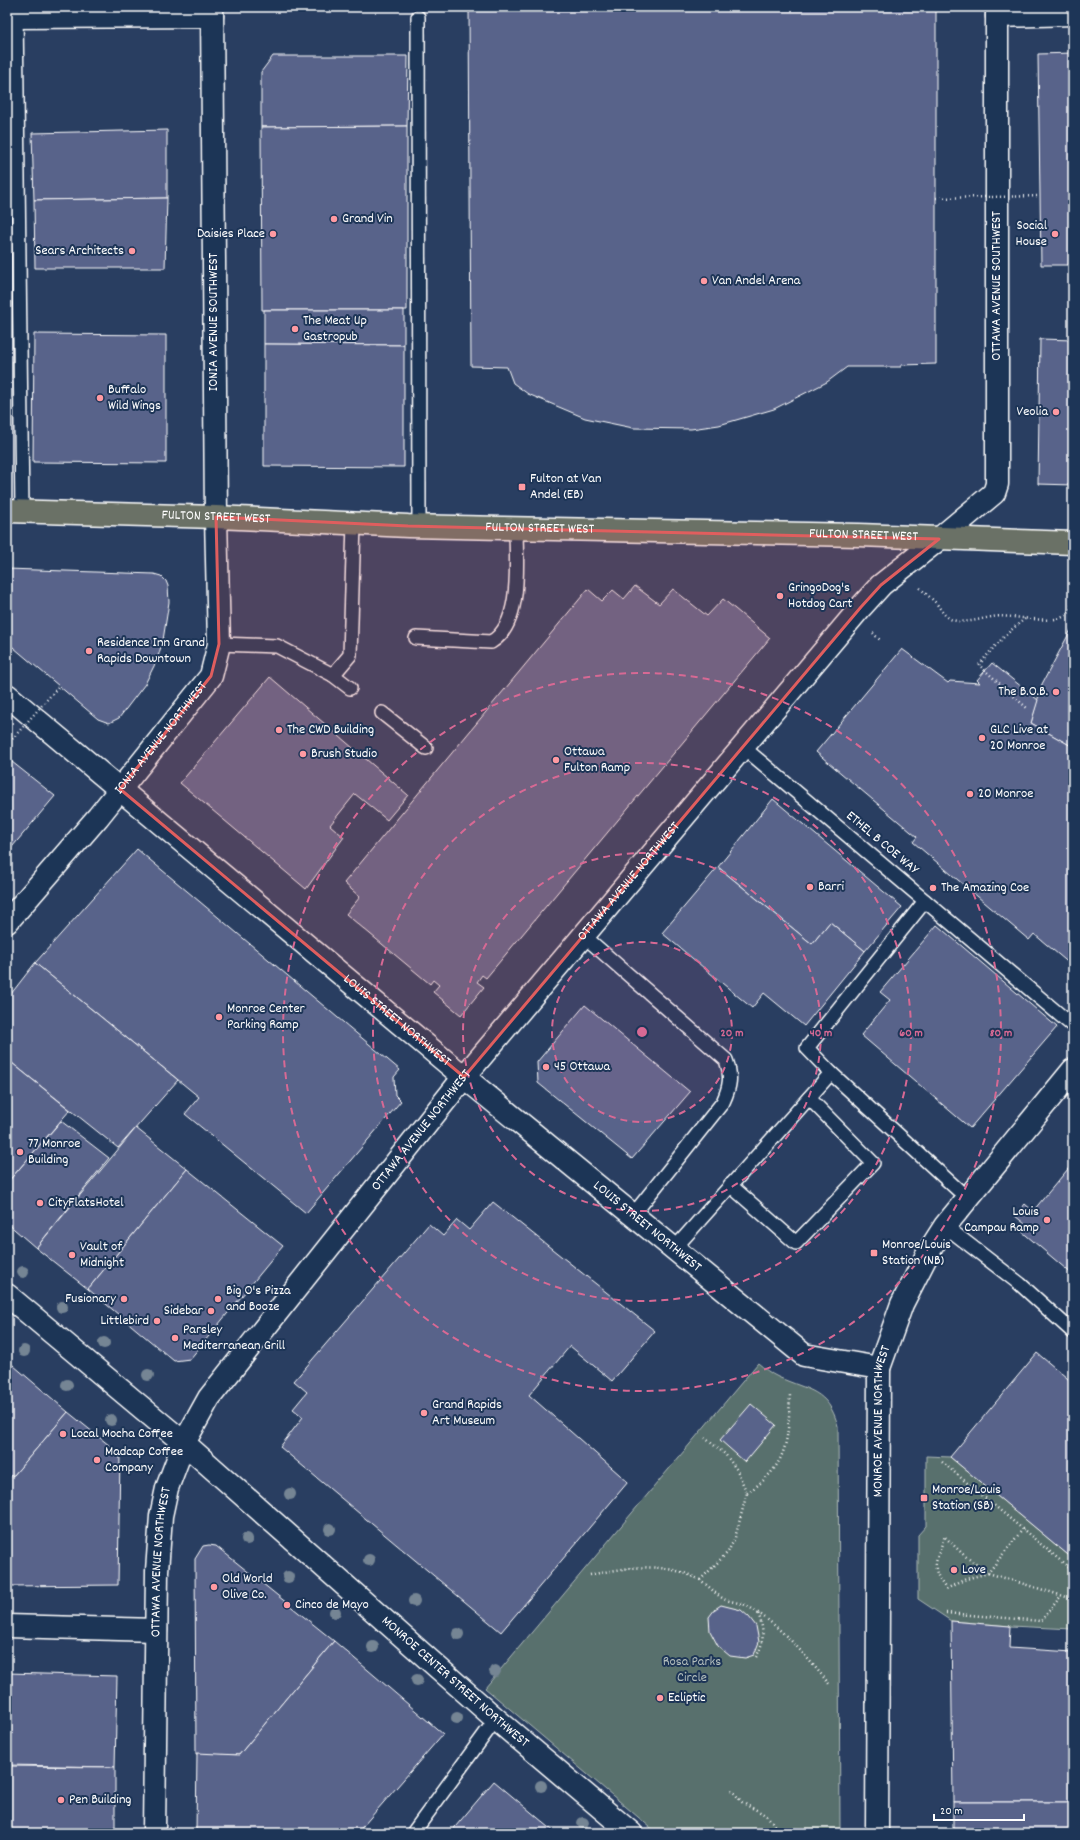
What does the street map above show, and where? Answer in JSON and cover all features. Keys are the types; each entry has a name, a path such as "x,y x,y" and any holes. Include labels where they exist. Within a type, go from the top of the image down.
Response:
{"main road":[{"name":"FULTON STREET WEST","path":"15,511 216,517 516,529 859,535 939,540 1073,543"}],"street":[{"path":"13,13 212,11"},
{"name":"IONIA AVENUE SOUTHWEST","path":"212,11 216,517"},
{"path":"997,11 1073,14"},
{"name":"OTTAWA AVENUE SOUTHWEST","path":"939,540 994,493 998,484 997,11"},
{"name":"IONIA AVENUE NORTHWEST","path":"7,922 120,789 211,676 219,644 216,517"},
{"name":"OTTAWA AVENUE NORTHWEST","path":"154,1833 157,1572 161,1516 167,1488 184,1443 209,1398 464,1077 881,585 939,540"},
{"name":"LOUIS STREET NORTHWEST","path":"7,695 464,1077 804,1355 879,1368"},
{"name":"MONROE AVENUE NORTHWEST","path":"877,1833 879,1368 902,1304 929,1251 945,1226 1073,1070"},
{"name":"MONROE CENTER STREET NORTHWEST","path":"7,1294 184,1443 496,1719 631,1833"},
{"path":"7,1626 156,1630"}],"lane":[{"path":"13,13 15,511"},
{"path":"418,17 419,526"},
{"path":"333,675 350,655 354,523"},
{"path":"416,638 491,642 500,637 505,630 511,614 515,597 516,529"},
{"path":"219,644 277,646 333,675 350,688"},
{"path":"382,714 426,748"},
{"name":"ETHEL B COE WAY","path":"744,747 1073,1026"},
{"path":"925,901 807,1048 831,1073 968,1199"},
{"path":"584,936 726,1060 730,1072 730,1086 723,1102 633,1215"},
{"path":"674,1249 831,1073"},
{"path":"730,1185 796,1243 873,1163 809,1098"},
{"path":"945,1226 1020,1284 1073,1332"},
{"path":"413,1833 496,1719"}],"path":[{"path":"936,198 1040,196"},
{"path":"917,585 936,604 940,611 952,619 978,621 992,617 1007,616 1025,619 1061,618 1068,614 1072,608 1072,591"},
{"path":"1025,619 1008,633 979,665 1028,709"},
{"path":"7,745 59,686"},
{"path":"746,1493 762,1483 774,1469 784,1453 788,1433 790,1394"},
{"path":"700,1580 728,1552 735,1538 746,1493 737,1470 724,1454 705,1438"},
{"path":"942,1462 1073,1571"},
{"path":"1023,1529 988,1573 966,1579 946,1589 937,1576 934,1568 944,1536 965,1556 988,1573 1073,1599"},
{"path":"590,1575 625,1568 652,1567 679,1571 700,1580 725,1600 737,1601 758,1613 804,1654 830,1685"},
{"path":"946,1613 1041,1621 1061,1596"},
{"path":"756,1657 762,1647 763,1635 762,1624 758,1613"},
{"path":"731,1790 743,1802 759,1810 774,1822 777,1833"}],"highlighted area":[{"path":"216,517 408,526 939,539 881,585 861,607 464,1077 120,789 211,676 219,644"}],"green space":[{"name":"Rosa Parks Circle","path":"758,1363 775,1376 808,1389 823,1398 834,1414 838,1426 840,1833 657,1833 485,1688"},
{"path":"926,1456 950,1457 1073,1559 1073,1629 951,1621 918,1599 918,1535 926,1526"}],"building":[{"name":"Van Andel Arena","path":"469,7 936,7 936,364 901,365 901,367 847,367 827,382 774,409 719,425 691,429 633,428 585,418 528,394 513,383 507,367 471,366"},
{"path":"1073,53 1073,265 1041,265 1038,54"},
{"path":"273,56 408,56 407,126 261,127 261,72"},
{"name":"Grand Vin","path":"407,126 407,310 262,310 261,127"},
{"path":"167,130 167,198 34,200 32,133"},
{"path":"167,198 165,268 35,268 34,200"},
{"path":"264,310 404,310 404,345 264,344"},
{"path":"7,326 9,326 7,422"},
{"path":"34,334 166,335 166,463 33,462"},
{"name":"Veolia","path":"1040,339 1073,340 1073,485 1038,484"},
{"path":"264,344 404,345 404,467 264,466"},
{"name":"Residence Inn Grand Rapids Downtown","path":"7,569 154,574 161,576 166,581 168,586 169,602 163,640 157,660 145,684 119,718 109,723 98,719 7,642"},
{"name":"Ottawa Fulton Ramp","path":"635,586 659,604 673,589 707,616 723,599 770,638 486,978 482,975 477,982 484,987 461,1015 433,992 439,985 433,980 430,984 346,914 360,897 344,883 588,589 602,601 613,590 624,599"},
{"name":"The B.O.B.","path":"1073,626 1073,747 1031,723 1042,684"},
{"name":"20 Monroe","path":"902,649 948,683 950,681 980,683 977,680 992,663 1038,700 1031,723 1073,747 1073,962 1071,965 1034,934 1029,940 913,842 917,837 816,752"},
{"name":"The CWD Building","path":"270,677 408,795 387,820 355,794 330,825 344,837 306,889 180,783"},
{"path":"7,758 55,796 7,853"},
{"name":"Barri","path":"773,799 902,907 865,951 830,922 812,944 718,867"},
{"name":"Monroe Center Parking Ramp","path":"137,849 400,1070 394,1077 395,1095 401,1101 306,1213 185,1114 199,1097 35,963"},
{"path":"718,867 812,944 830,922 865,951 804,1026 764,993 752,1008 662,933"},
{"path":"937,925 1057,1027 970,1128 861,1035 890,1000 880,992"},
{"path":"35,963 178,1080 118,1148 7,1059 7,999"},
{"path":"585,1005 690,1092 632,1159 538,1083 537,1062"},
{"name":"77 Monroe Building","path":"7,1059 70,1110 7,1183"},
{"name":"CityFlatsHotel","path":"61,1121 109,1158 36,1248 7,1223 7,1183"},
{"path":"136,1128 187,1169 88,1289 36,1248"},
{"name":"Louis Campau Ramp","path":"1073,1163 1073,1275 1020,1230 1025,1224 1015,1216 1025,1204 1033,1211"},
{"path":"187,1169 283,1246 190,1359 174,1361 88,1289"},
{"name":"Grand Rapids Art Museum","path":"493,1202 655,1331 612,1381 570,1346 529,1395 628,1482 501,1632 280,1447 303,1417 293,1409 307,1392 294,1381 429,1224 443,1236 457,1220 469,1230"},
{"path":"1037,1353 1073,1383 1073,1559 950,1457"},
{"path":"7,1360 68,1412 14,1475 7,1477"},
{"path":"751,1404 776,1425 745,1462 720,1440"},
{"path":"68,1412 120,1454 118,1585 7,1586 7,1477 14,1475"},
{"path":"203,1546 216,1546 334,1641 239,1755 196,1754 195,1559"},
{"path":"721,1605 741,1610 756,1626 759,1642 754,1655 745,1658 730,1656 718,1646 710,1631 709,1617 715,1609"},
{"path":"951,1621 1010,1626 1009,1648 1073,1652 1073,1802 953,1802"},
{"path":"334,1641 443,1734 357,1833 196,1833 197,1753 239,1755"},
{"path":"7,1673 117,1676 115,1767 7,1765"},
{"name":"Pen Building","path":"7,1766 115,1767 115,1833 7,1833"},
{"path":"494,1781 556,1833 450,1833"},
{"path":"953,1802 1073,1802 1073,1833 953,1833"}],"place":[{"name":"Grand Vin","path":"334,219"},
{"name":"Daisies Place","path":"273,234"},
{"name":"Social House","path":"1055,234"},
{"name":"Sears Architects","path":"132,251"},
{"name":"Van Andel Arena","path":"704,281"},
{"name":"The Meat Up Gastropub","path":"295,329"},
{"name":"Buffalo Wild Wings","path":"100,398"},
{"name":"Veolia","path":"1056,412"},
{"name":"Fulton at Van Andel (EB)","path":"522,487"},
{"name":"GringoDog's Hotdog Cart","path":"780,596"},
{"name":"Residence Inn Grand Rapids Downtown","path":"89,651"},
{"name":"The B.O.B.","path":"1056,692"},
{"name":"The CWD Building","path":"279,730"},
{"name":"GLC Live at 20 Monroe","path":"982,738"},
{"name":"Brush Studio","path":"303,754"},
{"name":"Ottawa Fulton Ramp","path":"556,760"},
{"name":"20 Monroe","path":"970,794"},
{"name":"Barri","path":"810,887"},
{"name":"The Amazing Coe","path":"933,888"},
{"name":"Monroe Center Parking Ramp","path":"219,1017"},
{"name":"45 Ottawa","path":"546,1067"},
{"name":"77 Monroe Building","path":"20,1152"},
{"name":"CityFlatsHotel","path":"40,1203"},
{"name":"Louis Campau Ramp","path":"1047,1220"},
{"name":"Monroe/Louis Station (NB)","path":"874,1253"},
{"name":"Vault of Midnight","path":"72,1255"},
{"name":"Fusionary","path":"124,1299"},
{"name":"Big O's Pizza and Booze","path":"218,1299"},
{"name":"Sidebar","path":"211,1311"},
{"name":"Littlebird","path":"157,1321"},
{"name":"Parsley Mediterranean Grill","path":"175,1338"},
{"name":"Grand Rapids Art Museum","path":"424,1413"},
{"name":"Local Mocha Coffee","path":"63,1434"},
{"name":"Madcap Coffee Company","path":"97,1460"},
{"name":"Monroe/Louis Station (SB)","path":"924,1498"},
{"name":"Love","path":"954,1570"},
{"name":"Old World Olive Co.","path":"214,1587"},
{"name":"Cinco de Mayo","path":"287,1605"},
{"name":"Ecliptic","path":"660,1698"},
{"name":"Pen Building","path":"61,1800"}]}
